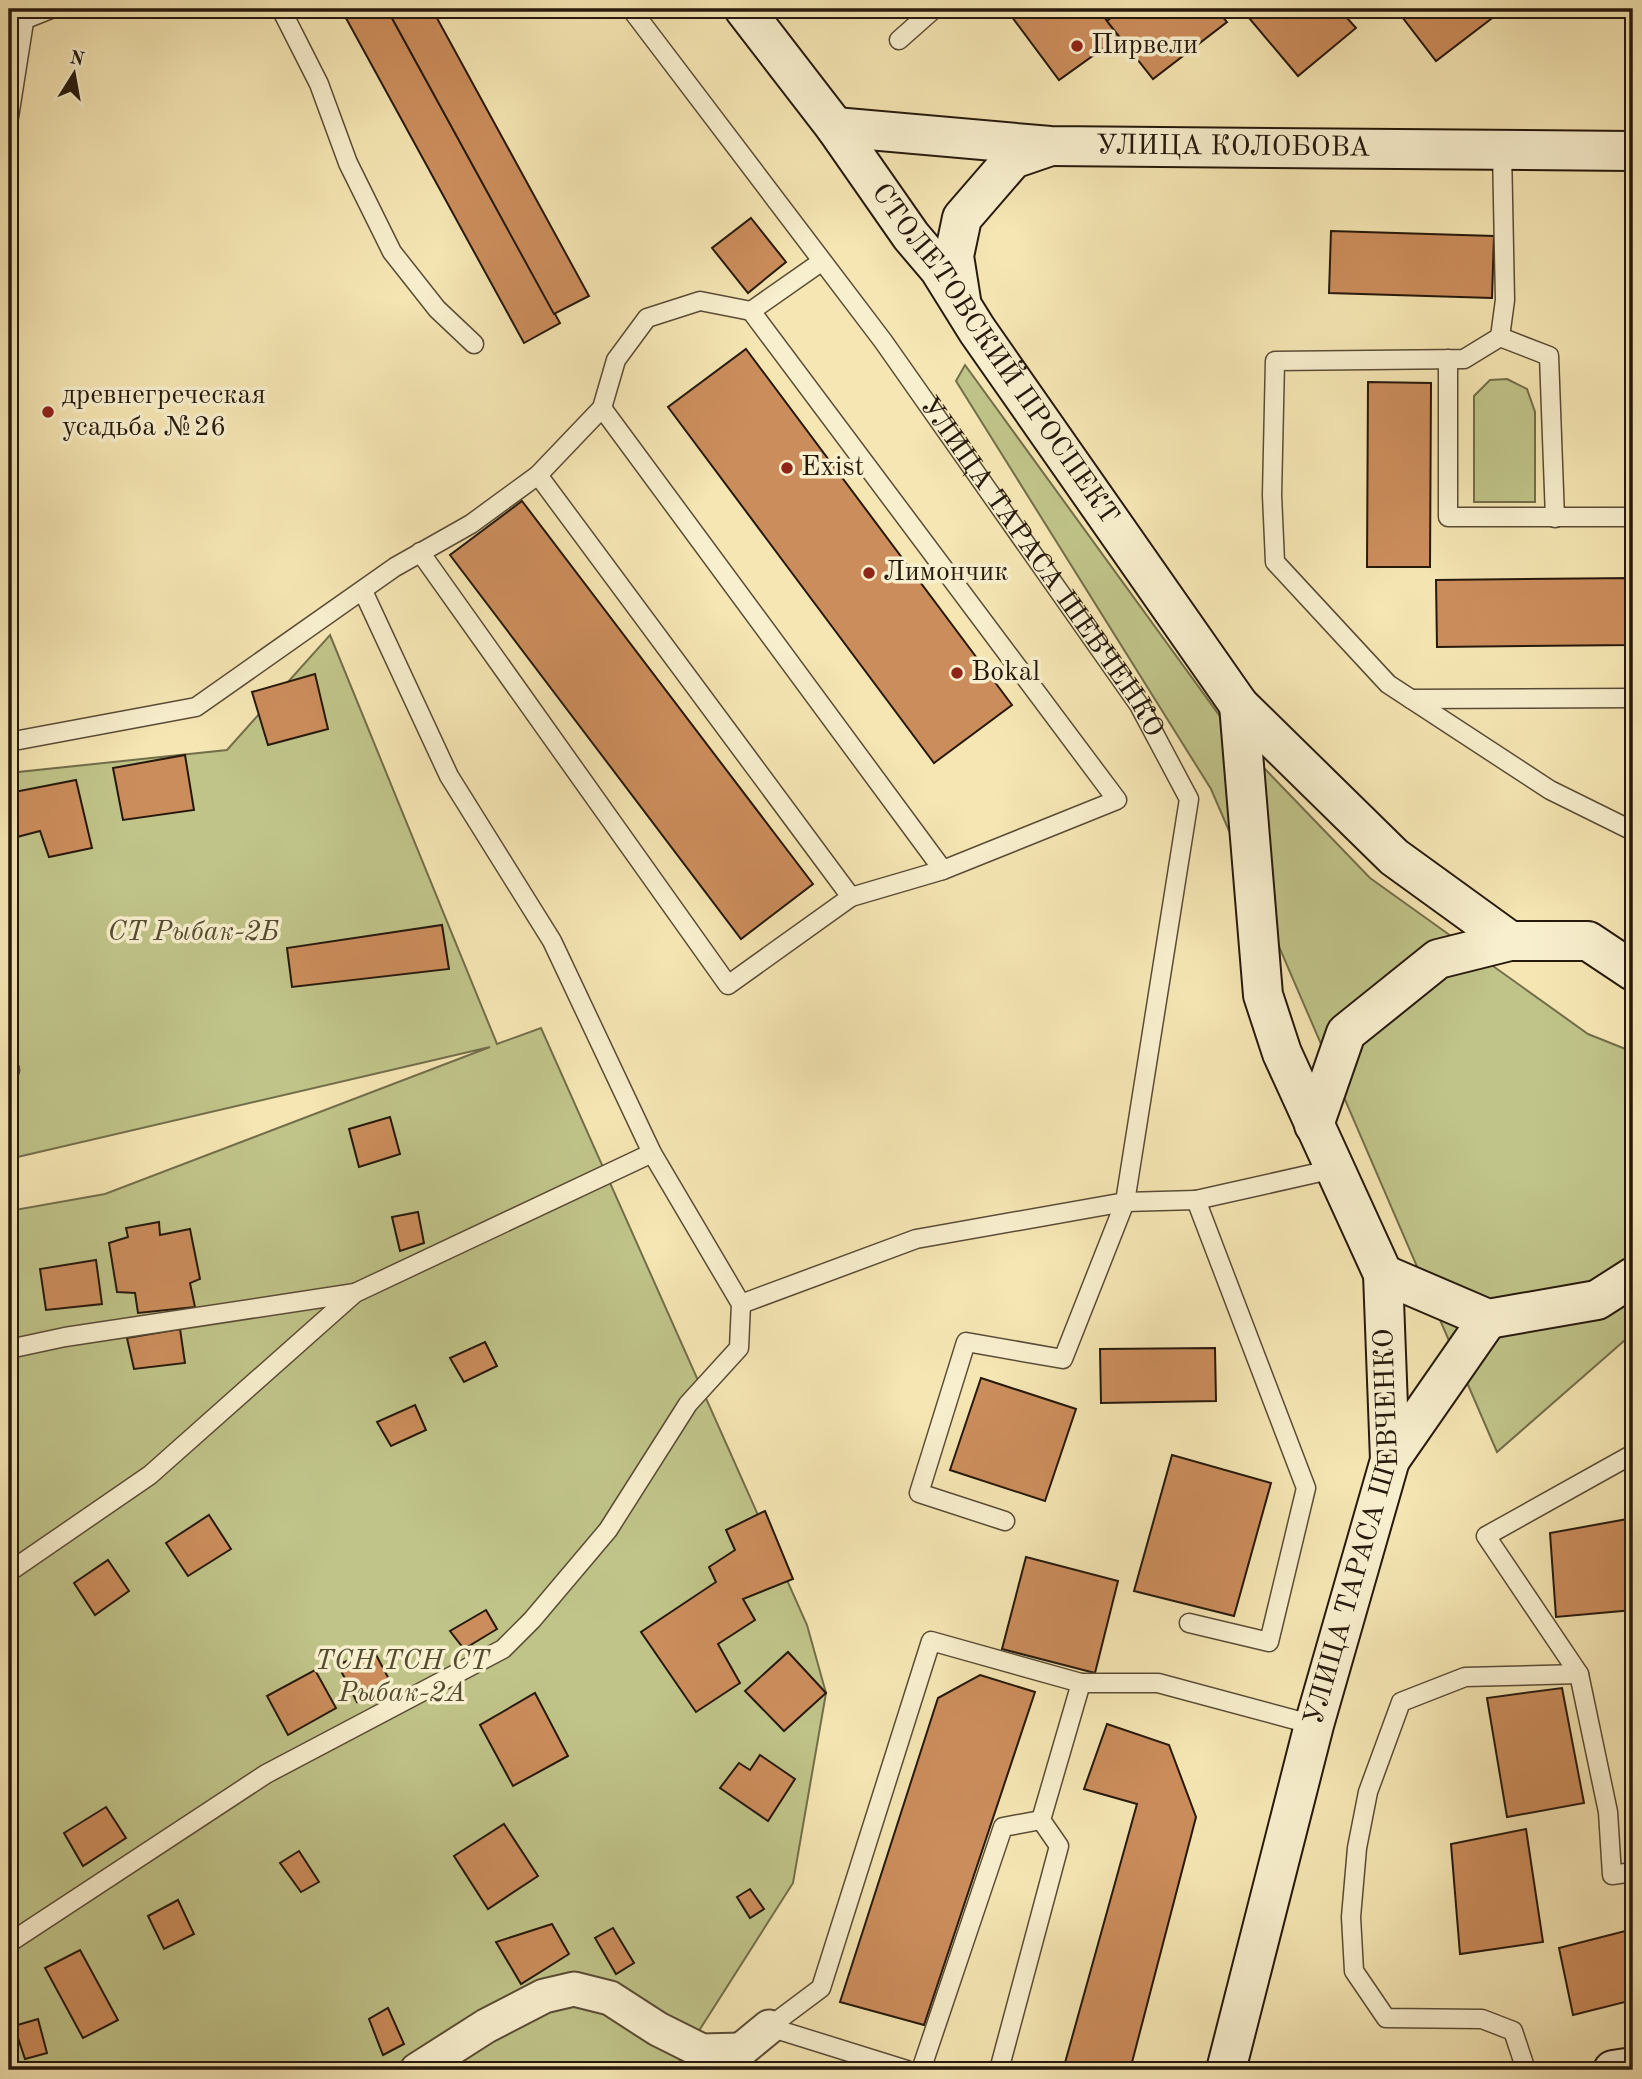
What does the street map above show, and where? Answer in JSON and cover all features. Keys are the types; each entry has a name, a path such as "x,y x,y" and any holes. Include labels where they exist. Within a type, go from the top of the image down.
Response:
{"main road":[{"name":"СТОЛЕТОВСКИЙ ПРОСПЕКТ","path":"744,9 835,127 911,236 939,269 976,330 1239,705 1394,857 1510,941"},
{"name":"УЛИЦА КОЛОБОВА","path":"835,127 1050,146 1633,151"},
{"path":"976,330 959,295 954,256 962,218 1013,159 1050,146"},
{"name":"УЛИЦА ТАРАСА ШЕВЧЕНКО","path":"1226,2070 1314,1725 1390,1460 1382,1274 1282,1053 1263,995 1239,705"},
{"path":"1314,1125 1346,1034 1438,959 1510,941 1588,941 1633,971"},
{"path":"1382,1274 1488,1319 1597,1300 1633,1277"},
{"path":"1390,1460 1488,1319"},
{"path":"1613,2070 1633,2067"}],"street":[{"path":"417,2070 486,2026 532,2002 544,1996 574,1989 610,1998 658,2029 702,2051 734,2060 769,2028"}],"lane":[{"path":"9,117 26,14 51,9"},
{"path":"281,9 319,83 348,163 392,252 437,309 474,344"},
{"name":"УЛИЦА ТАРАСА ШЕВЧЕНКО","path":"631,9 883,341 1139,705 1189,799 1125,1202"},
{"path":"899,40 934,9"},
{"path":"1500,337 1504,300 1502,150"},
{"path":"751,311 821,262"},
{"path":"19,740 197,707 420,552 471,524 538,475 602,408 616,360 647,318 700,301 751,311 1117,800 943,870 851,897 728,985 420,552"},
{"path":"1500,337 1464,359 1275,361 1272,495 1275,562 1388,684 1549,790 1633,831"},
{"path":"1500,337 1549,356 1555,518"},
{"path":"1448,359 1448,517 1633,517"},
{"path":"602,408 943,870"},
{"path":"538,475 851,897"},
{"path":"9,1943 266,1774 503,1649 532,1620 608,1530 688,1404 739,1348 741,1304 652,1153 552,941 449,776 363,591"},
{"path":"1411,699 1633,698"},
{"path":"9,1572 150,1475 355,1293 652,1153"},
{"path":"741,1304 916,1239 1125,1202 1196,1200 1334,1169"},
{"path":"1189,1623 1269,1642 1306,1488 1196,1200"},
{"path":"1005,1521 919,1493 967,1342 1063,1359 1125,1202"},
{"path":"9,1349 65,1337 355,1293"},
{"path":"1633,1454 1486,1536 1579,1674 1608,1812 1612,1875 1633,1872"},
{"path":"769,2028 821,1987 931,1641 1080,1683 1158,1683 1314,1725"},
{"path":"1526,2070 1513,2031 1482,2019 1386,2018 1354,1971 1351,1917 1357,1848 1368,1791 1401,1702 1465,1677 1579,1674"},
{"path":"1041,1820 1080,1683"},
{"path":"921,2070 1003,1827 1041,1820"},
{"path":"999,2070 1059,1846 1041,1820"},
{"path":"769,2028 907,2070"}],"green space":[{"path":"965,365 1238,741 1370,878 1588,1034 1633,1052 1633,1333 1497,1452 1211,789 956,381"},
{"path":"1507,379 1527,389 1535,412 1535,502 1474,502 1474,396 1490,380"},
{"name":"ТСН ТСН СТ Рыбак-2А","path":"330,635 497,1044 541,1028 807,1625 826,1693 793,1883 674,2070 9,2070 9,1211 105,1194 490,1047 9,1159 9,773 227,750"}],"building":[{"path":"341,9 387,9 560,323 524,343"},
{"path":"387,9 432,9 589,296 554,314"},
{"path":"1006,9 1098,9 1119,37 1059,80"},
{"path":"1122,9 1216,9 1227,22 1153,79 1107,21"},
{"path":"1247,9 1339,9 1356,28 1298,76 1244,12"},
{"path":"1396,9 1504,9 1436,61"},
{"path":"751,218 786,262 748,293 712,248"},
{"path":"1331,231 1494,236 1492,298 1329,293"},
{"path":"1633,293 1633,479 1632,479"},
{"path":"746,349 1012,705 934,763 668,407"},
{"path":"1368,382 1431,383 1430,567 1367,567"},
{"path":"522,501 813,884 741,939 450,555"},
{"path":"1633,578 1633,645 1437,647 1436,580"},
{"path":"315,674 328,729 268,745 252,692"},
{"path":"185,755 194,810 123,820 113,768"},
{"path":"76,780 92,848 49,857 40,831 17,837 9,806 9,793"},
{"path":"442,925 449,969 292,987 287,948"},
{"path":"390,1117 400,1154 359,1167 349,1129"},
{"path":"418,1212 424,1243 400,1251 392,1217"},
{"path":"159,1222 160,1235 190,1229 200,1279 190,1283 195,1307 138,1313 135,1293 117,1292 109,1243 128,1237 126,1228"},
{"path":"96,1260 102,1304 46,1310 40,1269"},
{"path":"180,1329 185,1363 134,1369 127,1338"},
{"path":"485,1342 497,1366 464,1382 450,1358"},
{"path":"1215,1348 1216,1401 1101,1403 1100,1349"},
{"path":"981,1378 1076,1409 1045,1501 950,1470"},
{"path":"415,1405 426,1430 391,1446 377,1422"},
{"path":"1172,1455 1271,1483 1234,1616 1134,1591"},
{"path":"765,1511 793,1579 743,1599 755,1620 718,1644 740,1683 696,1712 641,1632 716,1582 709,1567 735,1550 726,1530"},
{"path":"209,1515 231,1549 188,1576 166,1543"},
{"path":"1633,1518 1633,1610 1556,1617 1550,1533"},
{"path":"1026,1557 1118,1581 1095,1673 1002,1649"},
{"path":"108,1560 129,1591 95,1615 74,1583"},
{"path":"486,1610 497,1629 464,1649 450,1631"},
{"path":"373,1649 391,1683 357,1702 338,1665"},
{"path":"788,1652 826,1693 784,1731 745,1691"},
{"path":"315,1670 336,1708 288,1735 267,1696"},
{"path":"980,1675 1035,1692 924,2025 840,2002 938,1698"},
{"path":"1562,1688 1584,1803 1507,1817 1487,1698"},
{"path":"535,1693 568,1756 513,1786 480,1725"},
{"path":"1107,1724 1169,1745 1196,1817 1130,2070 1063,2070 1137,1804 1084,1789"},
{"path":"760,1755 795,1779 768,1821 720,1788 739,1763 750,1770"},
{"path":"106,1807 126,1838 83,1866 64,1833"},
{"path":"504,1824 538,1876 488,1909 454,1856"},
{"path":"1526,1829 1543,1942 1460,1954 1451,1844"},
{"path":"299,1851 319,1882 301,1892 280,1863"},
{"path":"750,1889 764,1909 750,1918 737,1897"},
{"path":"178,1900 194,1934 164,1949 148,1916"},
{"path":"552,1924 569,1954 521,1984 496,1942"},
{"path":"613,1928 634,1963 616,1974 595,1938"},
{"path":"1633,1929 1633,2000 1573,2015 1559,1948"},
{"path":"80,1950 118,2020 83,2038 45,1968"},
{"path":"388,2008 404,2044 383,2055 369,2019"},
{"path":"38,2019 47,2053 25,2059 14,2026"}],"place":[{"name":"Пирвели","path":"1077,46"},
{"name":"древнегреческая усадьба №26","path":"48,412"},
{"name":"Exist","path":"787,468"},
{"name":"Лимончик","path":"869,573"},
{"name":"Bokal","path":"957,673"}],"park label":[{"name":"СТ Рыбак-2Б","path":"193,933"}]}
